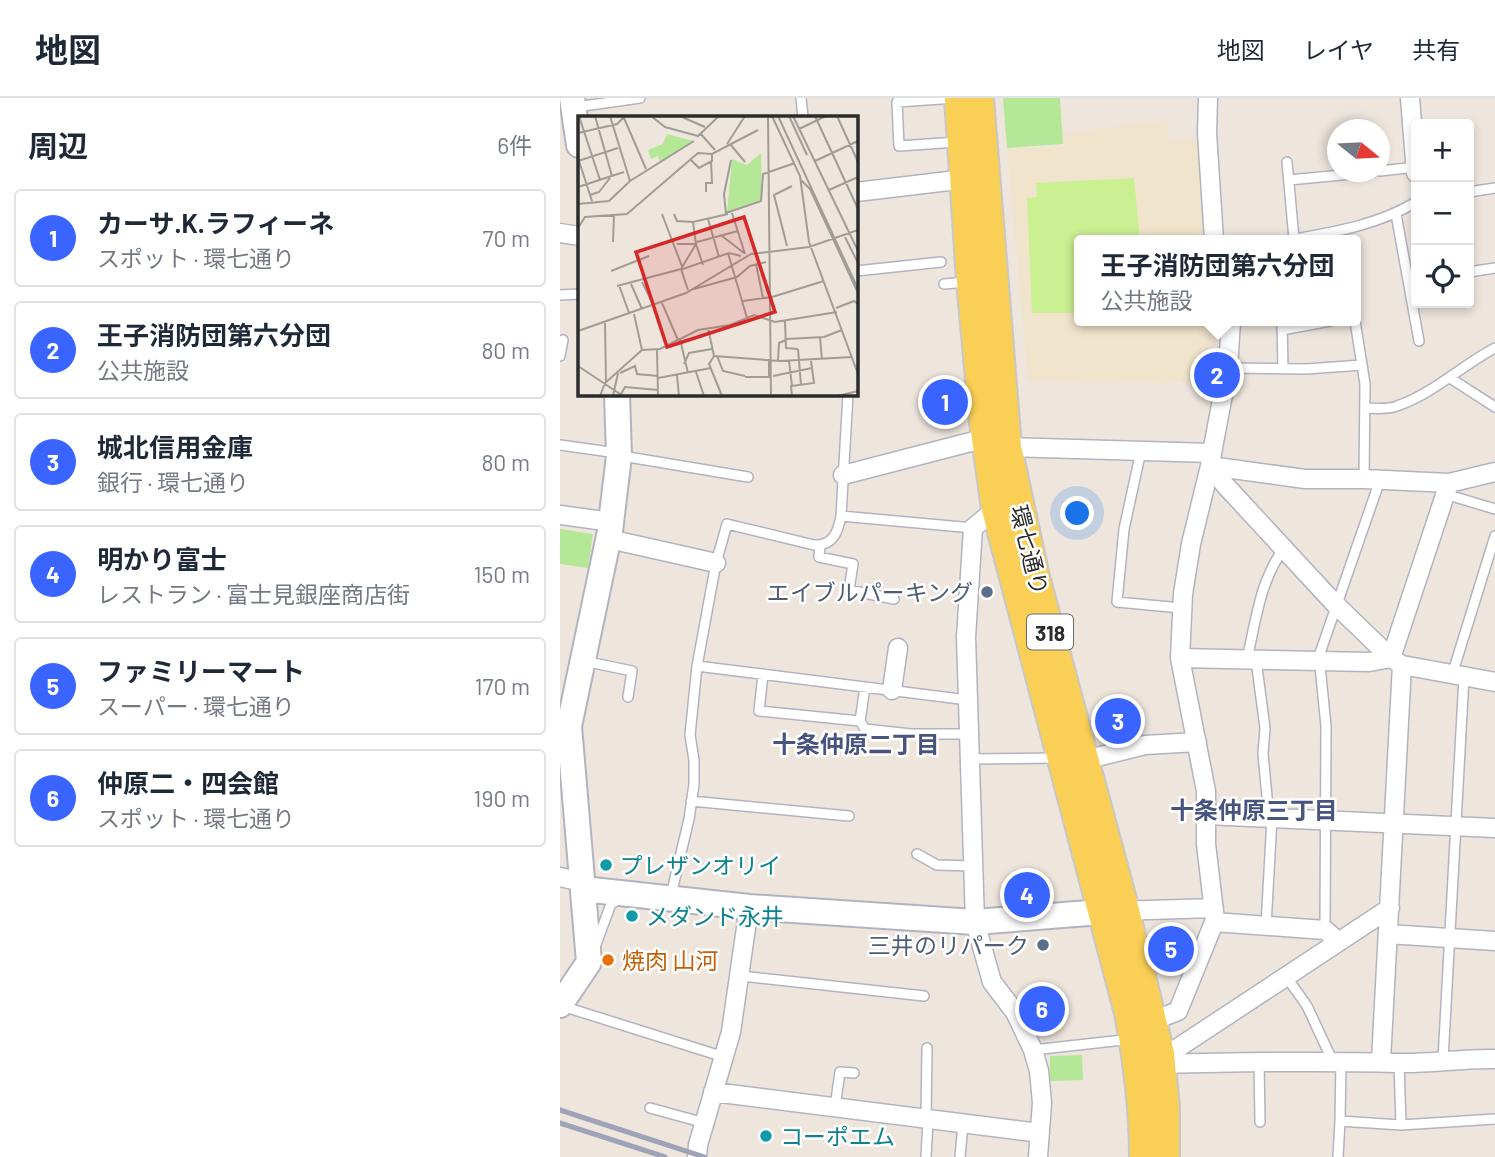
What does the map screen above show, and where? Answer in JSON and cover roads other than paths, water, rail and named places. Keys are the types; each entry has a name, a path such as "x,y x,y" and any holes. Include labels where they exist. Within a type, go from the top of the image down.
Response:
{"main road":[{"name":"環七通り","path":"957,98 965,179 957,283 997,442 1035,577 1073,759"},
{"name":"環七通り","path":"979,98 997,442 996,509 1073,759 1143,1030 1161,1061 1165,1157"},
{"name":"環七通り","path":"1143,1030 1140,1070 1144,1157"}],"street":[{"path":"1208,98 1207,133 1214,235"},
{"path":"1410,98 1412,119"},
{"path":"569,102 578,141"},
{"path":"858,192 965,179"},
{"path":"560,233 578,236"},
{"path":"1143,1030 1178,1011 1214,915 1206,844 1206,791 1180,658 1181,608 1191,544 1228,368 1231,326"},
{"path":"560,1005 585,970 589,954 575,883 566,757 569,726 610,531 619,454 617,396"},
{"path":"843,475 997,442 1141,451 1211,459 1305,479 1372,480 1447,489 1495,472"},
{"path":"1211,459 1335,604 1396,662"},
{"path":"1390,1062 1388,934 1394,824 1396,662 1447,489"},
{"path":"996,509 973,528 966,637 975,922 992,982 1015,1012 1033,1050 1042,1103 1038,1157"},
{"path":"560,515 716,563"},
{"path":"892,690 898,648"},
{"path":"1180,658 1396,662 1495,682"},
{"path":"1073,759 1145,745 1197,741"},
{"path":"1206,815 1495,828"},
{"path":"575,883 628,894 749,906 975,922 1113,912 1214,915 1331,936"},
{"path":"697,1157 731,1032 749,906"},
{"path":"1161,1061 1285,975 1331,936 1390,908"},
{"path":"1388,934 1495,941"},
{"path":"1161,1061 1390,1062 1495,1059"},
{"path":"713,1092 1040,1133"}],"lane":[{"path":"569,102 640,98"},
{"path":"801,98 803,116"},
{"path":"957,98 897,102 900,146 962,142"},
{"path":"1287,162 1292,235"},
{"path":"1390,170 1411,168"},
{"path":"1289,180 1327,176"},
{"path":"1474,191 1495,188"},
{"path":"1343,235 1396,214 1411,205"},
{"path":"1396,214 1411,283"},
{"path":"858,271 942,262"},
{"path":"1474,271 1495,268"},
{"path":"560,295 578,294"},
{"path":"1415,308 1419,341"},
{"path":"1282,326 1283,369"},
{"path":"1331,936 1324,821 1326,726 1319,656 1372,480 1362,365 1355,326"},
{"path":"560,356 563,340"},
{"path":"1365,408 1395,407 1444,383 1495,348"},
{"path":"1228,368 1283,369 1362,365"},
{"path":"1450,378 1495,407"},
{"path":"670,898 691,801 694,760 690,735 697,666 716,563 727,524 820,545 831,541 837,533 841,516 848,396"},
{"path":"560,444 748,477"},
{"path":"1141,451 1125,528 1117,602 1181,608"},
{"path":"1447,489 1495,509"},
{"path":"841,516 973,528"},
{"path":"1443,1060 1451,938 1458,676 1495,537"},
{"path":"820,545 819,557 853,564 849,590 894,599"},
{"path":"1266,926 1270,818 1264,754 1265,728 1252,659 1261,596 1272,563 1285,547"},
{"path":"582,660 632,671 628,696"},
{"path":"697,666 968,700"},
{"path":"763,674 759,711 860,722"},
{"path":"865,687 860,722 865,729 911,734 969,734"},
{"path":"969,759 1073,759"},
{"path":"691,801 849,816"},
{"path":"917,854 937,865 973,866"},
{"path":"589,954 596,944 611,904 628,894"},
{"path":"1285,975 1307,1006 1337,1062 1340,1121 1338,1157"},
{"path":"741,976 924,996"},
{"path":"560,1005 724,1057"},
{"path":"1033,1050 1143,1030"},
{"path":"926,1157 927,1048"},
{"path":"1259,1062 1259,1122"},
{"path":"1390,1062 1401,1125"},
{"path":"835,1107 840,1072 854,1073"},
{"path":"650,1108 705,1123"},
{"path":"1340,1121 1401,1125 1495,1119"},
{"path":"960,1157 963,1124"}],"railway":[{"path":"560,1110 704,1157"},
{"path":"560,1123 665,1157"}],"place":[{"name":"王子消防団第六分団","path":"1217,375"},
{"name":"カーサ.K.ラフィーネ","path":"945,402"},
{"name":"エイブルパーキング","path":"987,592"},
{"name":"城北信用金庫","path":"1118,721"},
{"name":"プレザンオリイ","path":"606,865"},
{"name":"明かり富士","path":"1027,895"},
{"name":"メダンド永井","path":"632,916"},
{"name":"三井のリパーク","path":"1043,945"},
{"name":"ファミリーマート","path":"1171,949"},
{"name":"焼肉 山河","path":"608,960"},
{"name":"仲原二・四会館","path":"1042,1009"},
{"name":"コーポエム","path":"766,1136"}],"district":[{"name":"十条仲原二丁目","path":"856,743"},
{"name":"十条仲原三丁目","path":"1254,809"}]}
